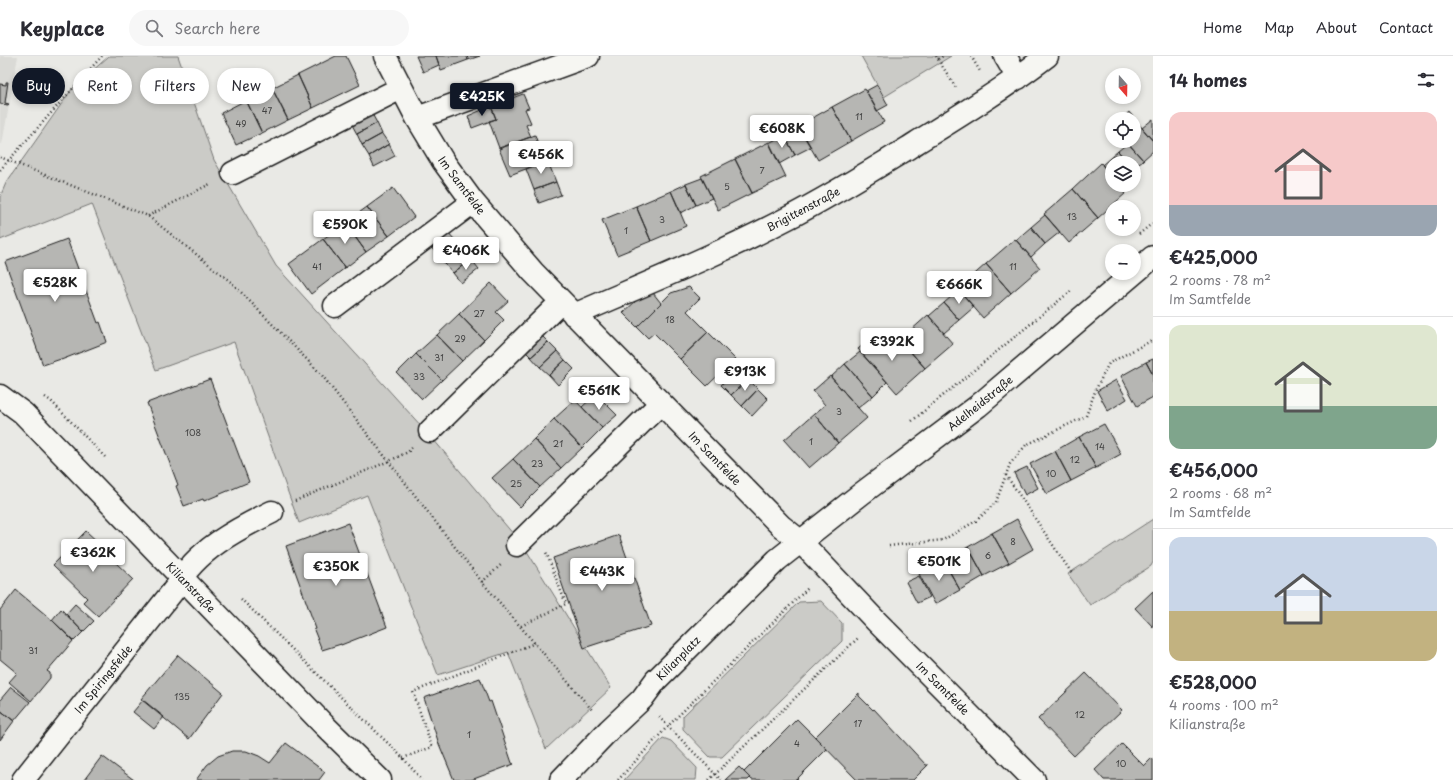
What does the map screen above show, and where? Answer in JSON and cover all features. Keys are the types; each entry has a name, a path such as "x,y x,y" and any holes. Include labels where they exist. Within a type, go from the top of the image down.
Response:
{"street":[{"name":"Im Samtfelde","path":"385,56 416,118 443,161 473,202 533,272 781,526 800,541 876,621 1034,780"},
{"path":"416,118 588,56"},
{"path":"1005,56 1018,78"},
{"name":"Brigittenstraße","path":"567,308 714,254 786,219 872,170 970,110 1018,78 1047,56"},
{"path":"233,173 401,88"},
{"path":"335,306 473,202"},
{"name":"Adelheidstraße","path":"800,541 978,406 1153,257"},
{"path":"430,431 567,308"},
{"name":"Kilianstraße","path":"0,396 23,413 380,780"},
{"path":"518,545 661,403"},
{"name":"Im Spiringsfelde","path":"23,780 177,586 198,557 242,526 272,512"},
{"name":"Kilianplatz","path":"561,780 609,730 642,700 656,680 777,560 800,541"}],"path":[{"path":"0,170 102,56"},
{"path":"943,56 937,57 970,110"},
{"path":"0,156 148,216 231,282 321,374 482,582 609,730"},
{"path":"148,216 233,173"},
{"path":"910,423 1076,286"},
{"path":"889,546 943,540 976,521 996,502 1010,464 1026,445 1086,416 1096,388 1109,363 1153,340"},
{"path":"272,512 408,452 430,431"},
{"path":"1006,475 1071,572"},
{"path":"521,626 567,604 546,553 541,522"},
{"path":"618,780 668,726 827,569"},
{"path":"709,780 876,621"},
{"path":"403,758 432,747 412,692 535,643"},
{"path":"642,700 722,780"}],"shaded area":[{"path":"0,56 18,56 16,68 12,68 12,89 2,144 0,143"},
{"path":"109,56 178,56 182,68 140,68 140,104 195,104 214,160 276,266 433,439 525,548 611,688 546,749 508,652 438,675 367,495 299,523 234,342 156,370 92,204 0,240 0,197 6,183 61,104 65,104 65,99 72,89 73,88 73,104 132,104 132,68 96,68"},
{"path":"861,56 951,56 884,97"},
{"path":"1153,519 1153,562 1151,566 1090,605 1068,574"},
{"path":"821,601 842,623 842,641 722,757 710,757 683,729 683,716 799,602"},
{"path":"663,738 671,741 697,768 696,780 624,780"}],"building":[{"path":"336,56 346,56 360,85 313,108 298,75"},
{"path":"416,56 436,56 439,65 423,72"},
{"path":"436,56 467,56 468,60 441,70"},
{"path":"467,56 480,56 468,60"},
{"path":"298,75 313,108 288,120 275,94 275,86"},
{"path":"6,82 8,82 5,103 9,104 8,105 0,104 0,84 6,85"},
{"path":"877,85 888,105 877,111 866,91"},
{"path":"865,89 884,122 851,141 832,107"},
{"path":"275,94 288,120 262,133 248,104 275,104"},
{"path":"523,94 529,108 525,109 531,123 526,125 531,137 499,148 489,121 496,119 491,106"},
{"path":"238,104 248,104 262,133 236,145 221,113"},
{"path":"491,106 496,119 472,128 468,116"},
{"path":"832,107 851,141 818,160 798,126"},
{"path":"371,112 377,123 357,134 351,123"},
{"path":"1153,119 1153,141 1142,128"},
{"path":"377,123 382,134 362,145 357,134"},
{"path":"1141,126 1153,141 1153,151 1143,160 1132,148 1141,148"},
{"path":"799,127 811,147 795,155 784,135"},
{"path":"382,134 389,144 369,156 362,145"},
{"path":"535,135 540,150 536,151 540,162 544,162 510,175 499,149"},
{"path":"784,135 795,155 779,164 769,143"},
{"path":"769,142 786,177 752,193 735,159"},
{"path":"389,144 395,156 374,167 369,156"},
{"path":"1122,148 1132,148 1139,156 1122,156 1118,151"},
{"path":"1118,151 1122,156 1112,156"},
{"path":"547,159 556,182 534,190 526,169 544,162"},
{"path":"735,159 752,193 718,210 701,176"},
{"path":"1101,163 1105,168 1105,192 1126,193 1118,200 1105,200 1105,212 1098,218 1073,189"},
{"path":"702,178 712,198 696,205 686,184"},
{"path":"556,182 561,195 539,203 534,190"},
{"path":"686,184 696,205 681,213 671,191"},
{"path":"393,188 414,217 389,236 367,207"},
{"path":"1073,189 1098,218 1069,243 1044,214"},
{"path":"671,191 686,226 651,241 636,206"},
{"path":"636,206 651,241 617,255 602,220"},
{"path":"367,207 389,236 366,252 345,223"},
{"path":"1045,215 1060,232 1045,244 1031,227"},
{"path":"345,223 366,252 345,268 323,239"},
{"path":"1031,227 1045,244 1031,257 1016,240"},
{"path":"446,230 455,240 437,254 428,244"},
{"path":"67,239 98,323 100,322 107,342 61,360 43,365 5,262"},
{"path":"323,239 345,268 311,294 289,264"},
{"path":"1015,239 1040,268 1011,293 986,264"},
{"path":"455,240 462,249 445,264 437,254"},
{"path":"462,249 471,259 453,273 445,264"},
{"path":"471,259 479,269 461,283 453,273"},
{"path":"986,264 1011,293 983,318 958,289"},
{"path":"491,283 508,301 496,312 504,320 484,340 459,314"},
{"path":"689,287 700,298 687,311 708,332 680,359 654,333 648,338 637,327 671,293"},
{"path":"959,290 974,307 959,320 944,303"},
{"path":"653,293 661,303 637,327 623,313 638,299"},
{"path":"944,303 959,320 944,333 929,316"},
{"path":"459,314 484,340 462,361 437,335"},
{"path":"928,315 953,344 925,368 900,340"},
{"path":"708,332 735,359 707,386 680,359"},
{"path":"539,333 548,342 531,357 522,348"},
{"path":"876,334 889,349 900,340 925,368 897,393 858,349"},
{"path":"437,335 462,361 442,380 416,354"},
{"path":"548,342 557,351 540,367 531,357"},
{"path":"557,351 565,360 549,375 540,367"},
{"path":"860,352 887,382 873,396 845,364"},
{"path":"416,354 442,380 422,399 397,373"},
{"path":"1153,359 1153,375 1146,362"},
{"path":"565,360 574,369 558,385 549,375"},
{"path":"1146,362 1153,375 1153,397 1137,406 1121,376"},
{"path":"845,364 873,396 858,408 831,377"},
{"path":"738,368 748,379 731,395 721,385"},
{"path":"830,376 867,418 838,443 814,414 825,405 813,391"},
{"path":"210,379 249,482 204,501 203,499 184,506 176,486 178,485 147,403"},
{"path":"748,379 758,389 742,406 731,395"},
{"path":"1116,380 1127,399 1108,411 1097,391"},
{"path":"758,389 768,399 752,416 742,406"},
{"path":"596,394 617,415 602,428 582,407"},
{"path":"575,400 602,428 582,448 554,419"},
{"path":"814,414 838,443 809,468 784,440"},
{"path":"554,419 582,448 561,468 534,439"},
{"path":"1104,424 1121,454 1096,468 1079,437"},
{"path":"1079,437 1096,468 1071,481 1055,451"},
{"path":"534,439 561,468 540,487 513,459"},
{"path":"1055,451 1071,481 1047,494 1030,464"},
{"path":"513,459 540,487 520,507 492,478"},
{"path":"1027,467 1038,488 1025,495 1014,473"},
{"path":"1017,519 1033,549 1009,563 992,533"},
{"path":"348,523 387,627 341,645 322,650 286,546"},
{"path":"86,531 101,545 99,547 133,579 98,616 83,602 87,598 53,565"},
{"path":"992,533 1009,563 984,576 968,547"},
{"path":"619,535 651,626 584,648 553,558"},
{"path":"968,547 984,576 960,590 943,560"},
{"path":"943,560 960,590 935,604 919,574"},
{"path":"919,576 930,597 917,603 906,582"},
{"path":"16,590 52,620 73,641 47,671 50,673 50,678 31,701 9,682 17,673 0,659 0,610"},
{"path":"1153,591 1153,627 1135,608"},
{"path":"75,604 94,621 83,632 66,614"},
{"path":"61,609 83,632 74,641 52,620"},
{"path":"178,655 223,693 189,739 141,699"},
{"path":"1086,673 1122,710 1074,756 1038,719"},
{"path":"480,678 489,702 491,701 512,763 514,764 471,780 454,780 439,744 424,698"},
{"path":"11,687 30,702 14,721 0,710 0,700"},
{"path":"859,693 859,696 873,710 874,709 926,765 928,765 913,780 857,780 815,737"},
{"path":"143,700 164,717 154,729 133,712"},
{"path":"0,710 14,721 0,740"},
{"path":"797,719 827,749 796,780 752,780 744,772"},
{"path":"286,743 325,772 319,780 196,780 207,765 218,756 232,751 246,751 259,756 270,763"},
{"path":"1122,744 1144,766 1152,758 1153,780 1104,780 1095,770"},
{"path":"102,756 134,780 84,780"},
{"path":"739,767 750,778 748,780 725,780"}]}
